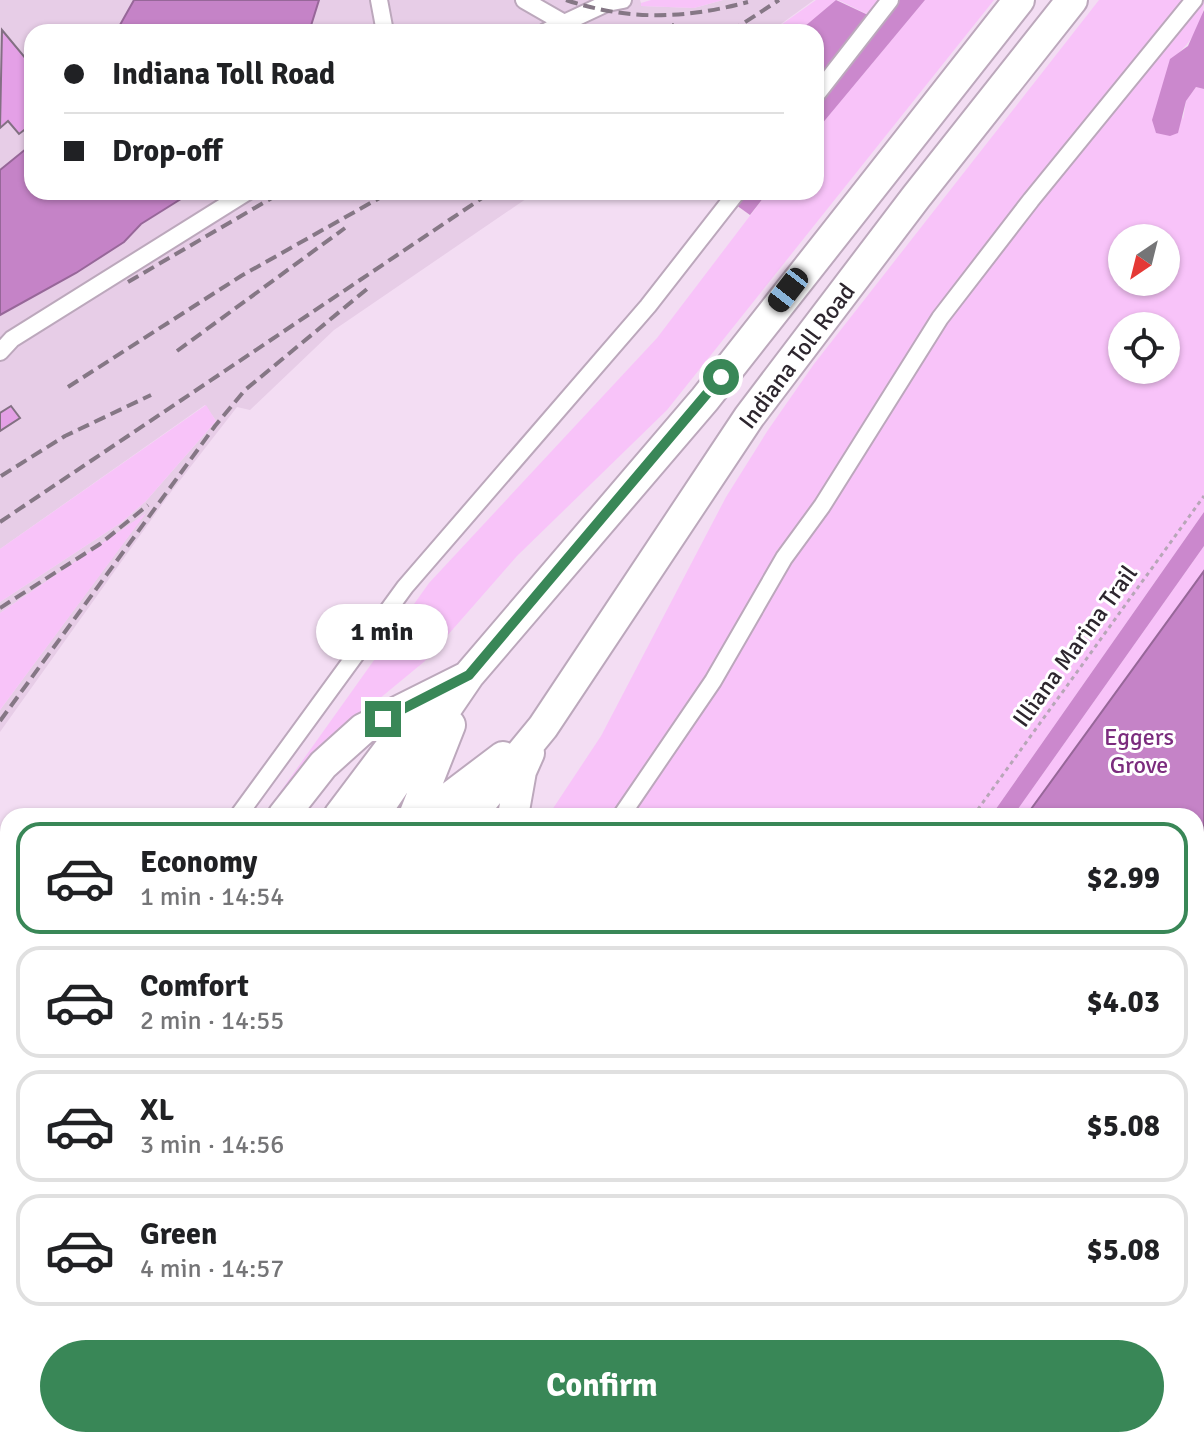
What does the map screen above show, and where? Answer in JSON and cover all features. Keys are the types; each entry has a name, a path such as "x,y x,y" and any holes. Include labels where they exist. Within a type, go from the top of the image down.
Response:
{"highway":[{"name":"Indiana Toll Road","path":"469,675 705,399 1019,0"},
{"name":"Indiana Toll Road","path":"538,734 749,417 916,197 1072,0"},
{"path":"289,808 323,765 363,729 469,675"},
{"path":"378,808 469,675"},
{"path":"417,808 469,675"},
{"path":"345,808 431,695"},
{"path":"311,808 402,708"},
{"path":"505,802 538,734"},
{"path":"505,802 538,734"},
{"path":"436,808 538,734"}],"street":[{"path":"379,0 384,24"},
{"path":"524,0 564,23 607,3 623,0"},
{"path":"824,85 890,0"},
{"path":"626,808 713,681 784,558 822,506 940,318 1031,200 1194,0"},
{"path":"0,352 12,339 234,200"},
{"path":"244,808 405,587 648,306 731,200"}],"path":[{"name":"Illiana Marina Trail","path":"979,808 1204,496"}],"shaded area":[{"path":"0,0 640,0 642,6 694,8 723,0 814,0 781,24 24,24 24,200 524,200 334,330 250,410 237,407 171,492 0,732 0,710 144,515 0,613 0,602 122,522 146,501 216,421 205,405 0,549"},
{"path":"134,0 319,0 312,24 120,24"},
{"path":"836,0 883,22 900,0 925,0 824,121 824,24 808,24"},
{"path":"1204,10 1204,89 1196,87 1186,101 1178,133 1170,136 1156,133 1152,120 1170,59 1188,46"},
{"path":"24,150 24,200 179,200 141,224 124,242 76,273 0,315 0,170"},
{"path":"729,200 762,200 750,215"},
{"path":"1204,512 1204,546 1019,808 997,808"},
{"path":"1204,571 1204,808 1032,808"}],"green space":[{"path":"651,0 723,0 694,8 641,6 641,3"},
{"path":"816,0 836,0 808,24 782,24"},
{"path":"838,0 882,0 871,16"},
{"path":"925,0 994,0 667,410 517,556 425,661 316,751 276,808 269,808 429,583 657,338 762,200 824,200 824,121"},
{"path":"1099,0 1204,0 1194,34 1170,60 1183,120 1186,101 1196,87 1204,89 1204,512 997,808 553,808 601,736 726,497 814,364"},
{"path":"206,405 216,421 146,501 122,522 0,602 0,549"},
{"path":"146,513 0,710 0,613"},
{"name":"Eggers Grove","path":"1204,546 1204,808 1019,808"}],"building":[{"path":"2,30 24,56 24,130 19,134 8,121 0,128"},
{"path":"11,406 20,418 0,431 0,413"}],"railway":[{"path":"566,0 612,12 657,15 701,12 748,2"},
{"path":"742,24 779,0"},
{"path":"128,282 268,200"},
{"path":"68,387 241,276 376,200"},
{"path":"0,522 479,200"},
{"path":"177,351 345,228"},
{"path":"0,721 215,426 245,390 367,289"},
{"path":"1,476 65,436 151,395"},
{"path":"0,608 100,544 148,505"}],"route":[{"path":"383,719 456,685 469,675 721,377"}]}
